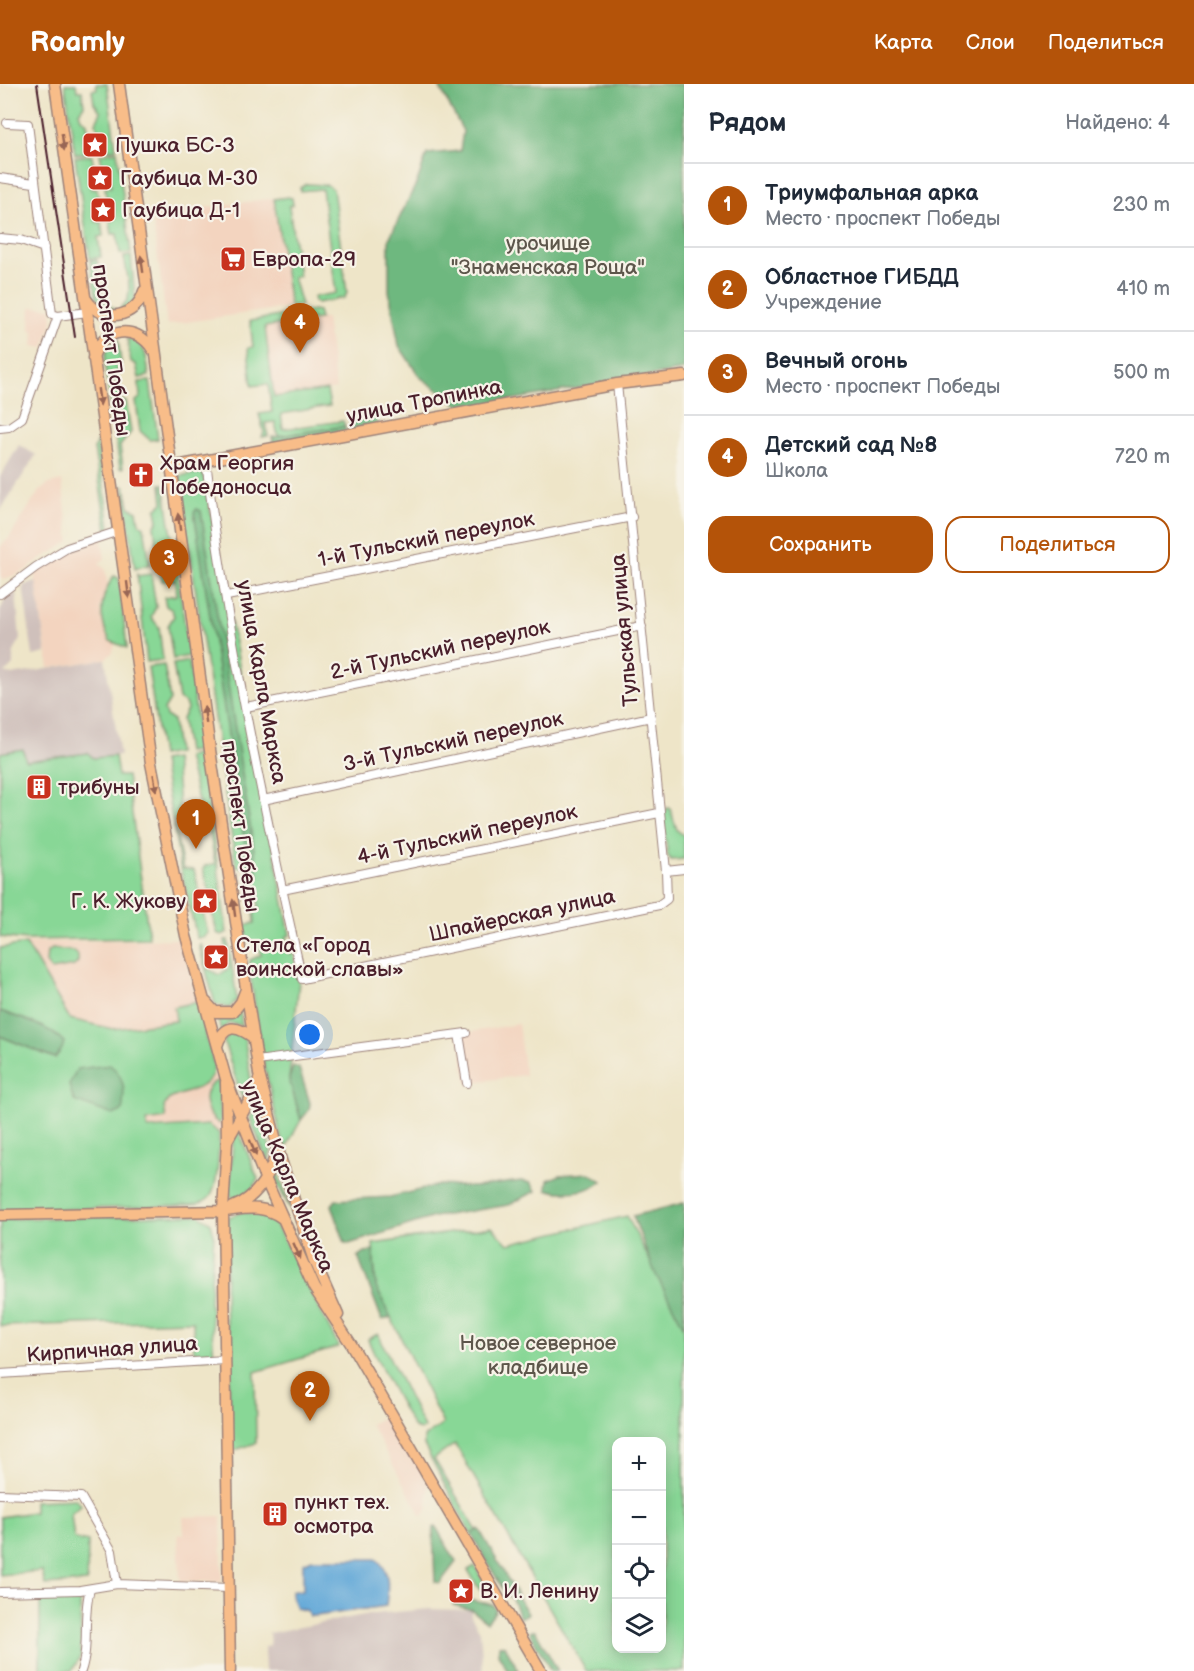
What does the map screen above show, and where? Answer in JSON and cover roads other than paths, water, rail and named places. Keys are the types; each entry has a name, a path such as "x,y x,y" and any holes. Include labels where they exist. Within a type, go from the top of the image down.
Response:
{"main road":[{"name":"проспект Победы","path":"55,84 151,763 172,878 202,997 226,1079"},
{"name":"проспект Победы","path":"119,84 154,353 259,1074 278,1148 314,1261 351,1344"},
{"path":"84,296 97,312 118,316 137,306 145,286"},
{"path":"93,359 102,340 122,332 142,337 154,353"},
{"name":"улица Тропинка","path":"171,467 617,384 684,376"},
{"path":"202,997 215,1012 227,1014 238,1008 246,987"},
{"path":"217,1046 223,1032 229,1027 238,1027 254,1038"},
{"path":"227,1142 258,1088 259,1074"},
{"name":"улица Карла Маркса","path":"226,1079 265,1178 314,1288 351,1344 541,1671"},
{"name":"улица Карла Маркса","path":"226,1079 227,1142 223,1211 230,1671"},
{"path":"223,1211 246,1201 265,1178 278,1148"},
{"path":"0,1215 265,1209 283,1219"}],"street":[{"path":"7,123 28,124 52,314 58,316 87,312"},
{"path":"0,178 34,183"},
{"path":"0,238 21,240 44,248"},
{"path":"5,428 22,418 58,316"},
{"name":"Тульская улица","path":"617,384 666,871"},
{"name":"улица Карла Маркса","path":"206,461 226,596 263,800 302,980"},
{"name":"1-й Тульский переулок","path":"226,596 632,517"},
{"path":"0,594 36,567 67,548 119,531"},
{"name":"2-й Тульский переулок","path":"246,707 642,626"},
{"name":"3-й Тульский переулок","path":"263,800 651,717"},
{"name":"4-й Тульский переулок","path":"282,890 659,813"},
{"path":"666,871 684,869"},
{"name":"Шпайерская улица","path":"302,980 659,905 667,899 666,871"},
{"path":"257,1061 463,1033 467,1083"},
{"name":"Кирпичная улица","path":"0,1374 225,1360"},
{"path":"2,1495 81,1497 112,1551 117,1584"},
{"path":"0,1592 90,1588 117,1584 229,1588"},
{"path":"81,1671 85,1658 85,1607 90,1588"}],"water":[{"path":"312,1559 376,1559 381,1563 386,1574 388,1587 386,1606 316,1616 309,1616 307,1611 296,1608 291,1596 292,1591 303,1591 303,1563"}],"railway":[{"path":"37,84 75,337"}],"place":[{"name":"Пушка БС-3","path":"95,145"},
{"name":"Гаубица М-30","path":"100,178"},
{"name":"Гаубица Д-1","path":"103,210"},
{"name":"Европа-29","path":"233,259"},
{"name":"Детский сад №8","path":"300,353"},
{"name":"Храм Георгия Победоносца","path":"141,475"},
{"name":"Вечный огонь","path":"169,589"},
{"name":"трибуны","path":"39,787"},
{"name":"Триумфальная арка","path":"196,849"},
{"name":"Г. К. Жукову","path":"205,901"},
{"name":"Стела «Город воинской славы»","path":"216,957"},
{"name":"Областное ГИБДД","path":"310,1421"},
{"name":"пункт тех. осмотра","path":"275,1514"},
{"name":"В. И. Ленину","path":"461,1591"}],"park label":[{"name":"урочище \"Знаменская Роща\"","path":"548,255"},
{"name":"Новое северное кладбище","path":"538,1355"}]}
